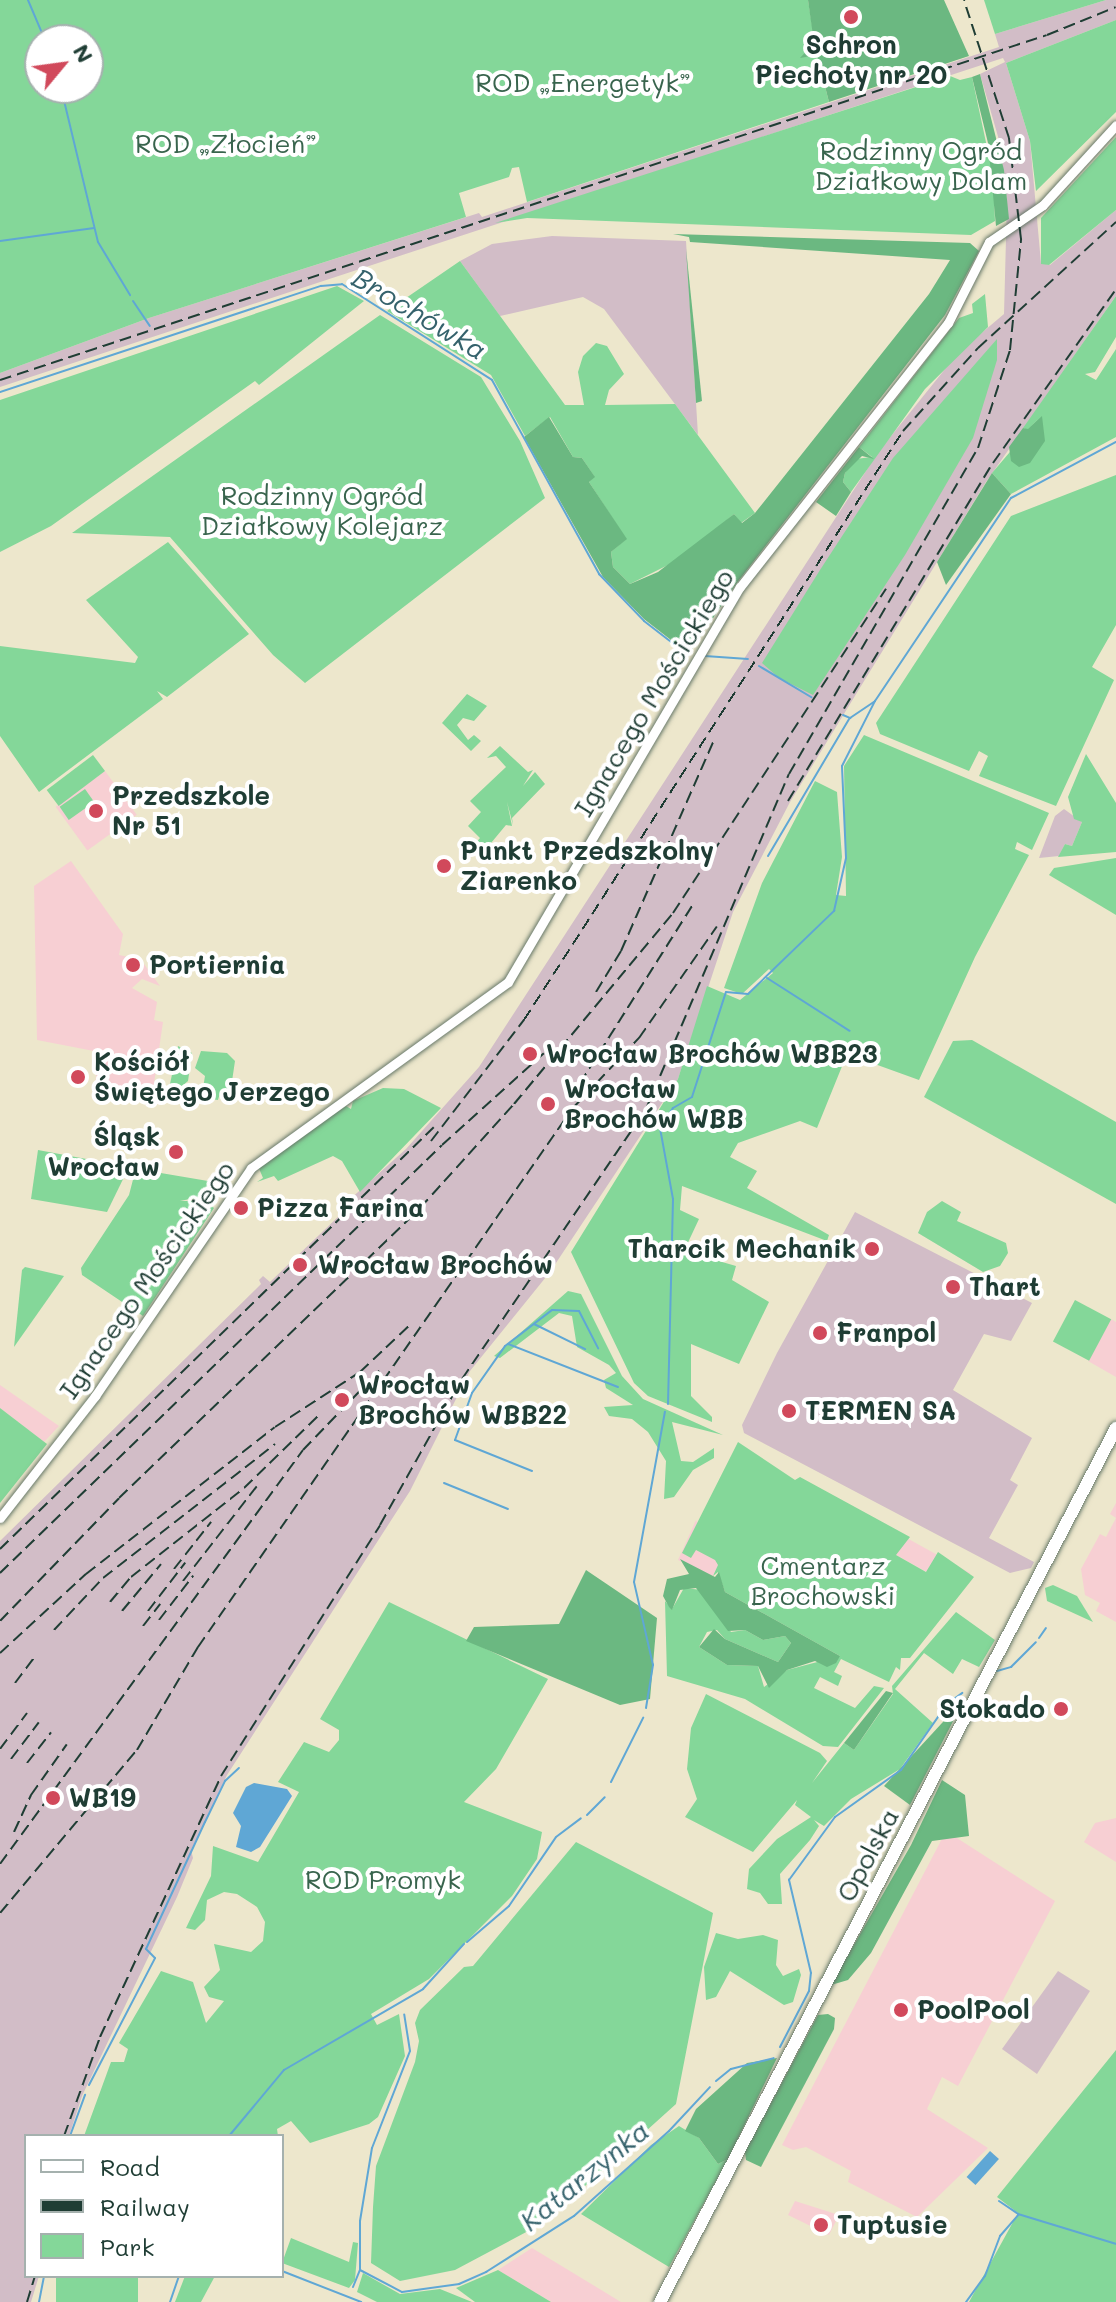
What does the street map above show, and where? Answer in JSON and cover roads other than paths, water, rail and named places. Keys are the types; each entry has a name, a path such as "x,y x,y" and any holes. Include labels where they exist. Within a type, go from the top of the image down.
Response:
{"main road":[{"name":"Opolska","path":"660,2302 1116,1428"}],"street":[{"name":"Ignacego Mościckiego","path":"0,1518 103,1384 251,1168 508,982 740,587 948,323 989,242 1054,195 1116,125"}],"water":[{"path":"254,1783 287,1789 292,1796 260,1847 251,1852 236,1847 241,1826 233,1813 246,1787"},
{"path":"990,2151 999,2159 975,2185 967,2177"}],"waterway":[{"path":"28,0 38,24"},
{"path":"65,104 98,242 130,295"},
{"path":"0,241 94,228"},
{"name":"Brochówka","path":"0,392 321,286 342,284 492,380 599,574 644,621 688,655"},
{"path":"133,301 150,326"},
{"name":"Brochówka","path":"843,715 850,718 875,701 1011,498 1116,442"},
{"name":"Brochówka","path":"705,656 748,659"},
{"name":"Brochówka","path":"759,666 811,697"},
{"path":"668,1404 673,1199 660,1128 673,1108 692,1097 726,992 748,994 834,911 846,858 842,766 875,701"},
{"path":"768,856 849,719"},
{"path":"767,978 850,1031"},
{"path":"532,1471 455,1440 472,1393 505,1346 552,1310 579,1311 598,1348"},
{"path":"534,1324 585,1349"},
{"path":"508,1344 618,1387"},
{"path":"646,1708 653,1665 634,1582 665,1412"},
{"path":"444,1483 508,1509"},
{"name":"Katarzynka","path":"1039,1638 1046,1628"},
{"name":"Katarzynka","path":"997,1671 1011,1667 1036,1642"},
{"name":"Katarzynka","path":"780,2047 809,1991 811,1973 789,1880 835,1817 901,1770 947,1704 962,1693"},
{"path":"611,1782 643,1718"},
{"path":"89,2085 155,1958 146,1949 205,1822 225,1781 239,1768"},
{"path":"587,1815 605,1797"},
{"path":"467,1942 509,1906 556,1837 581,1818"},
{"name":"Katarzynka","path":"231,2134 284,2070 423,1989 464,1944"},
{"name":"Katarzynka","path":"353,2287 360,2270 360,2221 372,2148 410,2051 404,2014"},
{"name":"Katarzynka","path":"716,2081 731,2069 774,2058"},
{"name":"Katarzynka","path":"360,2270 402,2292 459,2284 486,2272 574,2216 669,2131 710,2087"},
{"path":"71,2134 85,2095"},
{"path":"999,2201 1018,2214 1116,2244"},
{"path":"966,2302 985,2276 1000,2236 1018,2215"},
{"path":"284,2272 361,2302"},
{"path":"39,2302 44,2278"},
{"name":"Katarzynka","path":"170,2302 178,2278"}],"railway":[{"path":"65,2134 100,2037 221,1776 380,1525 462,1379 646,1109 789,774 978,448 1010,350 1021,239 1009,138 964,0"},
{"path":"0,380 1047,35 1116,7"},
{"path":"431,1141 524,1020 903,431 978,348 1116,222"},
{"path":"788,801 993,463 1116,289"},
{"path":"0,1621 119,1498 420,1208 514,1104 673,913 886,589"},
{"path":"596,992 621,951 713,742"},
{"path":"570,1099 694,903"},
{"path":"0,1913 137,1750 198,1647 572,1109 639,1038 717,926"},
{"path":"0,1573 442,1145 544,1053"},
{"path":"0,1549 434,1127"},
{"path":"0,1653 86,1574 275,1427 360,1372 412,1323"},
{"path":"0,1864 303,1450 379,1371"},
{"path":"110,1602 131,1577 244,1488 319,1415"},
{"path":"54,1630 103,1578 275,1444"},
{"path":"183,1581 257,1486"},
{"path":"174,1569 211,1522"},
{"path":"148,1611 185,1563"},
{"path":"122,1611 161,1564"},
{"path":"159,1620 193,1576"},
{"path":"143,1626 160,1604"},
{"path":"15,1683 35,1656"},
{"path":"0,1749 27,1713"},
{"path":"11,1759 39,1722"},
{"path":"27,1763 51,1732"},
{"path":"14,1832 31,1795 67,1744"},
{"path":"27,2302 34,2278"}],"place":[{"name":"Schron Piechoty nr 20","path":"851,17"},
{"name":"Przedszkole Nr 51","path":"96,811"},
{"name":"Punkt Przedszkolny Ziarenko","path":"444,866"},
{"name":"Portiernia","path":"133,965"},
{"name":"Wrocław Brochów WBB23","path":"530,1054"},
{"name":"Kościół Świętego Jerzego","path":"78,1077"},
{"name":"Wrocław Brochów WBB","path":"548,1104"},
{"name":"Śląsk Wrocław","path":"176,1152"},
{"name":"Pizza Farina","path":"241,1208"},
{"name":"Tharcik Mechanik","path":"872,1249"},
{"name":"Wrocław Brochów","path":"300,1265"},
{"name":"Thart","path":"953,1287"},
{"name":"Franpol","path":"820,1333"},
{"name":"Wrocław Brochów WBB22","path":"342,1400"},
{"name":"TERMEN SA","path":"789,1411"},
{"name":"Stokado","path":"1061,1709"},
{"name":"WB19","path":"53,1798"},
{"name":"PoolPool","path":"901,2010"},
{"name":"Tuptusie","path":"821,2225"}],"park label":[{"name":"ROD „Energetyk”","path":"583,83"},
{"name":"ROD „Złocień”","path":"226,144"},
{"name":"Rodzinny Ogród Działkowy Dolam","path":"921,166"},
{"name":"Rodzinny Ogród Działkowy Kolejarz","path":"322,511"},
{"name":"Cmentarz Brochowski","path":"823,1581"},
{"name":"ROD Promyk","path":"383,1880"}]}
